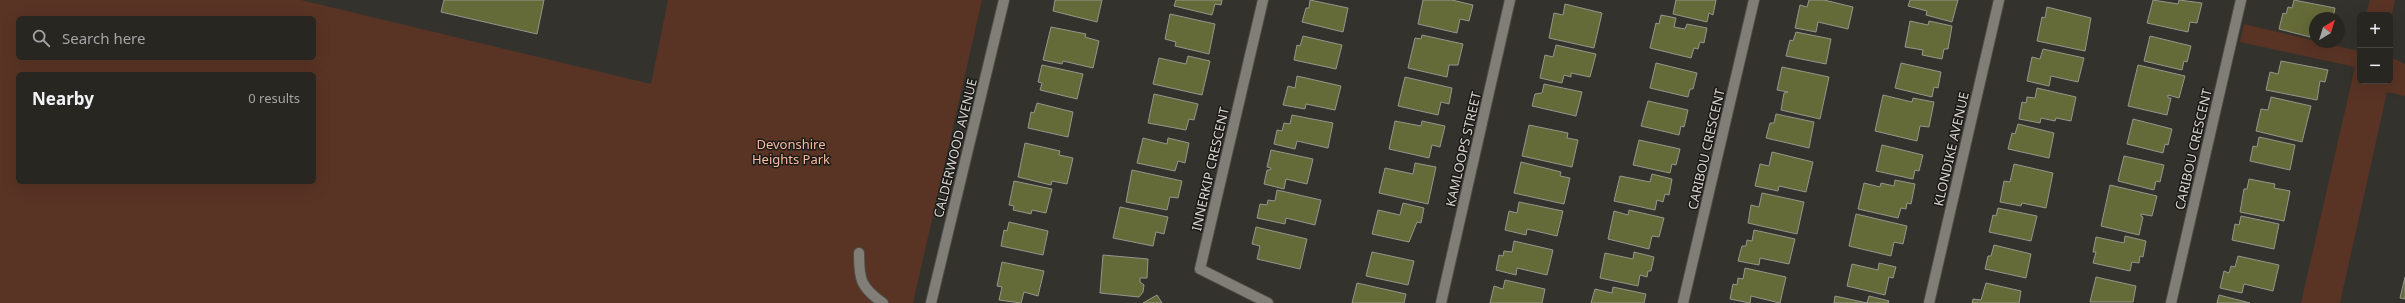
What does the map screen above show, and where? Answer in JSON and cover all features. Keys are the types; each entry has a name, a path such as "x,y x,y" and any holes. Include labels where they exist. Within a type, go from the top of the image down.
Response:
{"street":[{"name":"CALDERWOOD AVENUE","path":"931,303 1004,0"},
{"name":"INNERKIP CRESCENT","path":"1263,0 1200,269 1268,303"},
{"name":"KAMLOOPS STREET","path":"1441,303 1510,0"},
{"name":"CARIBOU CRESCENT","path":"1683,303 1754,0"},
{"name":"KLONDIKE AVENUE","path":"1929,303 1999,0"},
{"name":"CARIBOU CRESCENT","path":"2171,303 2241,0"},
{"path":"859,253 860,277 868,293 883,303"}],"green space":[{"name":"Devonshire Heights Park","path":"0,0 301,0 651,84 668,0 982,0 913,303 0,303"},
{"path":"2370,0 2395,0 2392,12 2367,12"},
{"path":"2244,24 2309,39 2309,48 2345,48 2357,51 2357,84 2393,84 2393,58 2405,64 2405,96 2387,92 2340,303 2301,303 2355,67 2240,42"}],"building":[{"path":"444,0 544,0 537,34 441,12"},
{"path":"1055,0 1102,0 1097,22 1053,11"},
{"path":"1176,0 1222,0 1221,5 1215,4 1212,15 1174,6"},
{"path":"1310,0 1348,8 1343,32 1302,22 1306,8 1309,8"},
{"path":"1423,0 1452,0 1473,5 1469,21 1460,19 1457,33 1418,24"},
{"path":"1676,0 1716,0 1713,15 1709,13 1707,22 1673,14"},
{"path":"1809,0 1824,0 1853,7 1848,29 1818,22 1816,32 1795,28 1800,5 1807,7"},
{"path":"1910,0 1958,0 1952,22 1926,15 1927,11 1908,6"},
{"path":"2153,0 2178,4 2179,0 2202,3 2197,23 2190,22 2188,32 2147,23"},
{"path":"2294,0 2335,8 2334,12 2309,12 2309,37 2279,29 2283,13 2286,14 2288,7 2292,8"},
{"path":"1565,4 1602,13 1594,48 1549,38 1554,13 1563,15"},
{"path":"2047,7 2091,18 2085,51 2037,41 2042,17 2045,18"},
{"path":"1170,14 1215,24 1209,54 1175,46 1176,42 1165,39"},
{"path":"1661,15 1676,18 1674,27 1685,29 1687,24 1707,28 1704,43 1700,42 1698,49 1694,48 1691,58 1650,48 1656,23 1659,24"},
{"path":"1910,21 1928,25 1929,21 1952,26 1948,49 1944,49 1942,59 1922,55 1923,50 1905,47"},
{"path":"1051,27 1086,34 1085,37 1099,41 1093,68 1063,61 1062,64 1043,60"},
{"path":"1796,32 1831,39 1826,64 1786,56 1790,40 1793,41"},
{"path":"1422,35 1463,44 1458,65 1449,65 1447,77 1408,68 1415,38 1421,39"},
{"path":"1303,36 1342,45 1336,69 1294,60 1297,45 1300,46"},
{"path":"2150,36 2191,46 2187,62 2184,61 2182,70 2144,61"},
{"path":"1556,45 1596,54 1590,77 1571,73 1571,77 1564,75 1562,83 1540,78 1545,55 1553,57"},
{"path":"2043,49 2084,58 2078,82 2051,76 2049,86 2027,81 2032,57 2040,59"},
{"path":"1188,56 1210,61 1202,95 1153,84 1159,58 1186,64"},
{"path":"2281,61 2328,70 2325,82 2320,81 2317,100 2266,90 2270,72 2278,74"},
{"path":"1656,63 1697,73 1693,89 1690,89 1688,97 1650,88"},
{"path":"1901,63 1941,72 1938,88 1934,87 1932,97 1895,88"},
{"path":"1042,65 1083,74 1077,99 1040,90 1042,83 1038,82"},
{"path":"2138,65 2185,76 2179,98 2168,95 2168,98 2171,98 2167,115 2128,106"},
{"path":"1782,67 1829,77 1820,119 1781,110 1784,93 1788,92 1777,90"},
{"path":"1297,76 1341,86 1335,110 1306,104 1305,109 1283,105 1288,86 1295,88"},
{"path":"1405,77 1452,88 1449,104 1441,102 1438,115 1398,106"},
{"path":"1544,84 1582,92 1576,116 1532,106 1535,94 1542,93"},
{"path":"2037,88 2076,97 2071,121 2056,118 2055,121 2041,118 2040,123 2019,119 2022,102 2026,103 2027,97 2035,98"},
{"path":"1154,94 1198,104 1194,120 1189,119 1186,130 1148,123"},
{"path":"1883,95 1912,102 1913,98 1934,102 1929,127 1920,126 1917,141 1875,131"},
{"path":"2271,97 2311,106 2302,142 2256,131 2261,109 2268,110"},
{"path":"1648,101 1688,110 1684,127 1681,126 1679,135 1641,126"},
{"path":"1037,103 1073,112 1068,137 1028,128 1031,112 1034,113"},
{"path":"1776,114 1814,122 1809,148 1766,138 1770,123 1774,123"},
{"path":"1292,115 1333,123 1328,148 1297,141 1295,149 1274,144 1277,130 1282,131 1284,123 1290,124"},
{"path":"2133,119 2172,129 2168,145 2165,144 2163,153 2127,144"},
{"path":"1395,121 1421,126 1422,121 1445,126 1440,147 1432,145 1429,158 1389,149"},
{"path":"2018,124 2054,133 2049,158 2008,149 2012,133 2015,134"},
{"path":"1529,125 1568,133 1567,138 1578,140 1572,167 1522,156"},
{"path":"2259,137 2295,145 2290,170 2250,161 2253,146 2257,147"},
{"path":"1143,138 1167,144 1168,138 1189,143 1185,163 1178,161 1175,171 1137,163"},
{"path":"1639,140 1680,149 1676,165 1672,164 1670,173 1633,165"},
{"path":"1025,143 1060,151 1059,155 1073,158 1067,184 1052,181 1051,185 1018,177"},
{"path":"1882,145 1923,155 1919,171 1915,170 1913,179 1876,171"},
{"path":"1271,150 1313,159 1307,184 1286,179 1284,189 1264,184 1267,170 1270,170 1271,168 1267,167"},
{"path":"1772,152 1813,162 1806,192 1779,186 1778,191 1755,186 1760,164 1769,166"},
{"path":"2124,156 2164,165 2160,182 2156,181 2154,190 2118,181"},
{"path":"1521,162 1561,172 1560,176 1570,178 1564,204 1514,193"},
{"path":"1415,163 1436,167 1428,204 1379,193 1385,168 1413,174"},
{"path":"2014,164 2053,173 2046,208 2022,203 2021,206 2000,202 2004,181 2010,182"},
{"path":"1132,170 1182,181 1178,198 1170,197 1167,210 1126,202"},
{"path":"1652,174 1672,179 1669,195 1665,194 1663,202 1657,200 1655,210 1614,201 1620,176 1650,182"},
{"path":"2249,179 2275,184 2274,188 2290,191 2284,221 2240,212 2244,189 2247,189"},
{"path":"1895,180 1915,184 1911,204 1907,203 1906,209 1901,208 1898,218 1858,209 1864,183 1880,187 1881,183 1894,186"},
{"path":"1014,181 1052,189 1046,213 1032,210 1031,214 1013,210 1014,206 1009,205"},
{"path":"2110,185 2157,196 2152,216 2141,214 2143,217 2139,235 2101,226"},
{"path":"1277,190 1321,200 1315,225 1286,218 1285,224 1257,218 1260,204 1267,205 1268,200 1275,201"},
{"path":"1762,193 1804,202 1797,234 1748,223 1751,205 1759,207"},
{"path":"1519,202 1563,211 1557,236 1527,229 1526,235 1505,230 1509,211 1517,213"},
{"path":"1403,203 1424,208 1421,223 1417,222 1409,242 1372,234 1378,210 1400,215"},
{"path":"1120,207 1168,217 1164,234 1156,232 1153,246 1113,238"},
{"path":"1998,208 2037,216 2031,241 1989,232 1993,215 1996,216"},
{"path":"1629,210 1664,218 1659,237 1652,236 1649,249 1608,239 1614,211 1628,215"},
{"path":"1856,214 1907,226 1903,244 1894,242 1891,256 1849,246"},
{"path":"2241,216 2279,224 2274,249 2232,240 2235,224 2239,225"},
{"path":"1009,222 1048,231 1043,255 1001,246 1004,230 1007,231"},
{"path":"1256,227 1307,239 1300,269 1257,259 1260,246 1252,244"},
{"path":"1754,230 1795,239 1789,264 1760,258 1759,265 1738,261 1742,246 1746,246 1747,240 1752,241"},
{"path":"2125,236 2146,241 2143,257 2140,256 2139,263 2132,262 2130,271 2093,263 2096,252 2093,252 2096,237 2124,243"},
{"path":"1514,241 1553,250 1547,275 1517,268 1516,275 1496,270 1499,255 1503,256 1504,251 1512,252"},
{"path":"1994,245 2031,254 2026,278 1985,269 1988,256 1991,256"},
{"path":"1372,252 1414,261 1408,285 1366,276"},
{"path":"1634,252 1654,257 1651,271 1648,271 1647,277 1640,275 1638,286 1600,278 1605,253 1633,259"},
{"path":"1103,255 1148,259 1147,278 1140,278 1140,282 1144,285 1143,292 1139,297 1100,293"},
{"path":"2238,256 2279,265 2273,291 2244,284 2242,293 2220,288 2224,271 2229,273 2231,266 2235,267"},
{"path":"1002,262 1044,271 1038,296 1024,292 1021,303 999,300 1002,287 997,286"},
{"path":"1879,263 1896,267 1893,278 1889,277 1885,295 1847,286 1852,264 1878,270"},
{"path":"1745,268 1786,277 1780,303 1751,296 1750,303 1730,299 1733,284 1737,285 1738,278 1743,279"},
{"path":"2096,277 2136,286 2133,302 2090,302"},
{"path":"2405,277 2405,299 2400,298"},
{"path":"1505,280 1545,289 1542,303 1490,303 1494,286 1503,289"},
{"path":"1357,283 1406,294 1404,303 1352,303"},
{"path":"1986,283 2021,291 2019,303 1972,303 1973,299 1981,300"},
{"path":"1613,287 1646,294 1644,303 1591,303 1595,289 1612,293"},
{"path":"1157,295 1162,303 1143,303"},
{"path":"2219,295 2250,303 2217,303"},
{"path":"1835,296 1867,303 1834,303"},
{"path":"1869,296 1889,301 1888,303 1867,303"}]}
